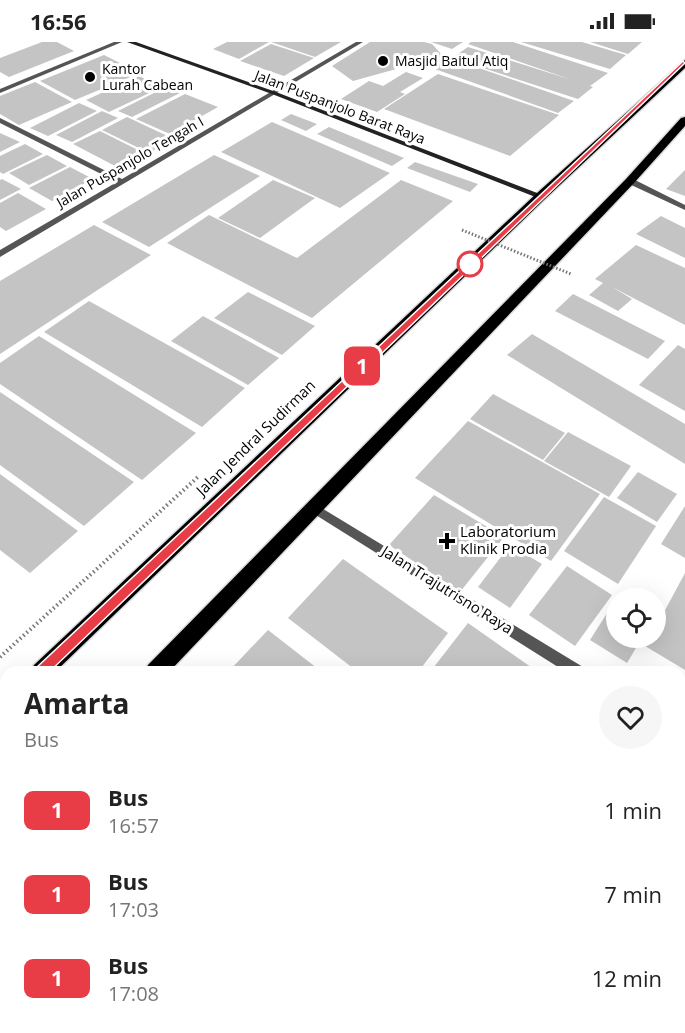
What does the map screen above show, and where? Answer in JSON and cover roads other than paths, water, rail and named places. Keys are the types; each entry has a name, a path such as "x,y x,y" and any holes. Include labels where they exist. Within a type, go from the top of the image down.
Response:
{"highway":[{"name":"Jalan Jendral Sudirman","path":"47,666 541,196 685,63"},
{"path":"161,666 630,181 685,120"}],"street":[{"path":"0,91 119,42"},
{"name":"Jalan Puspanjolo Barat Raya","path":"130,42 274,93 541,196"},
{"name":"Jalan Puspanjolo Tengah I","path":"2,250 123,182 360,42"},
{"path":"0,120 123,182"},
{"path":"630,181 685,208"},
{"name":"Jalan Trajutrisno Raya","path":"315,509 568,666"}],"place":[{"name":"Masjid Baitul Atiq","path":"383,61"},
{"name":"Kantor Lurah Cabean","path":"90,77"},
{"name":"Laboratorium Klinik Prodia","path":"447,541"}]}
